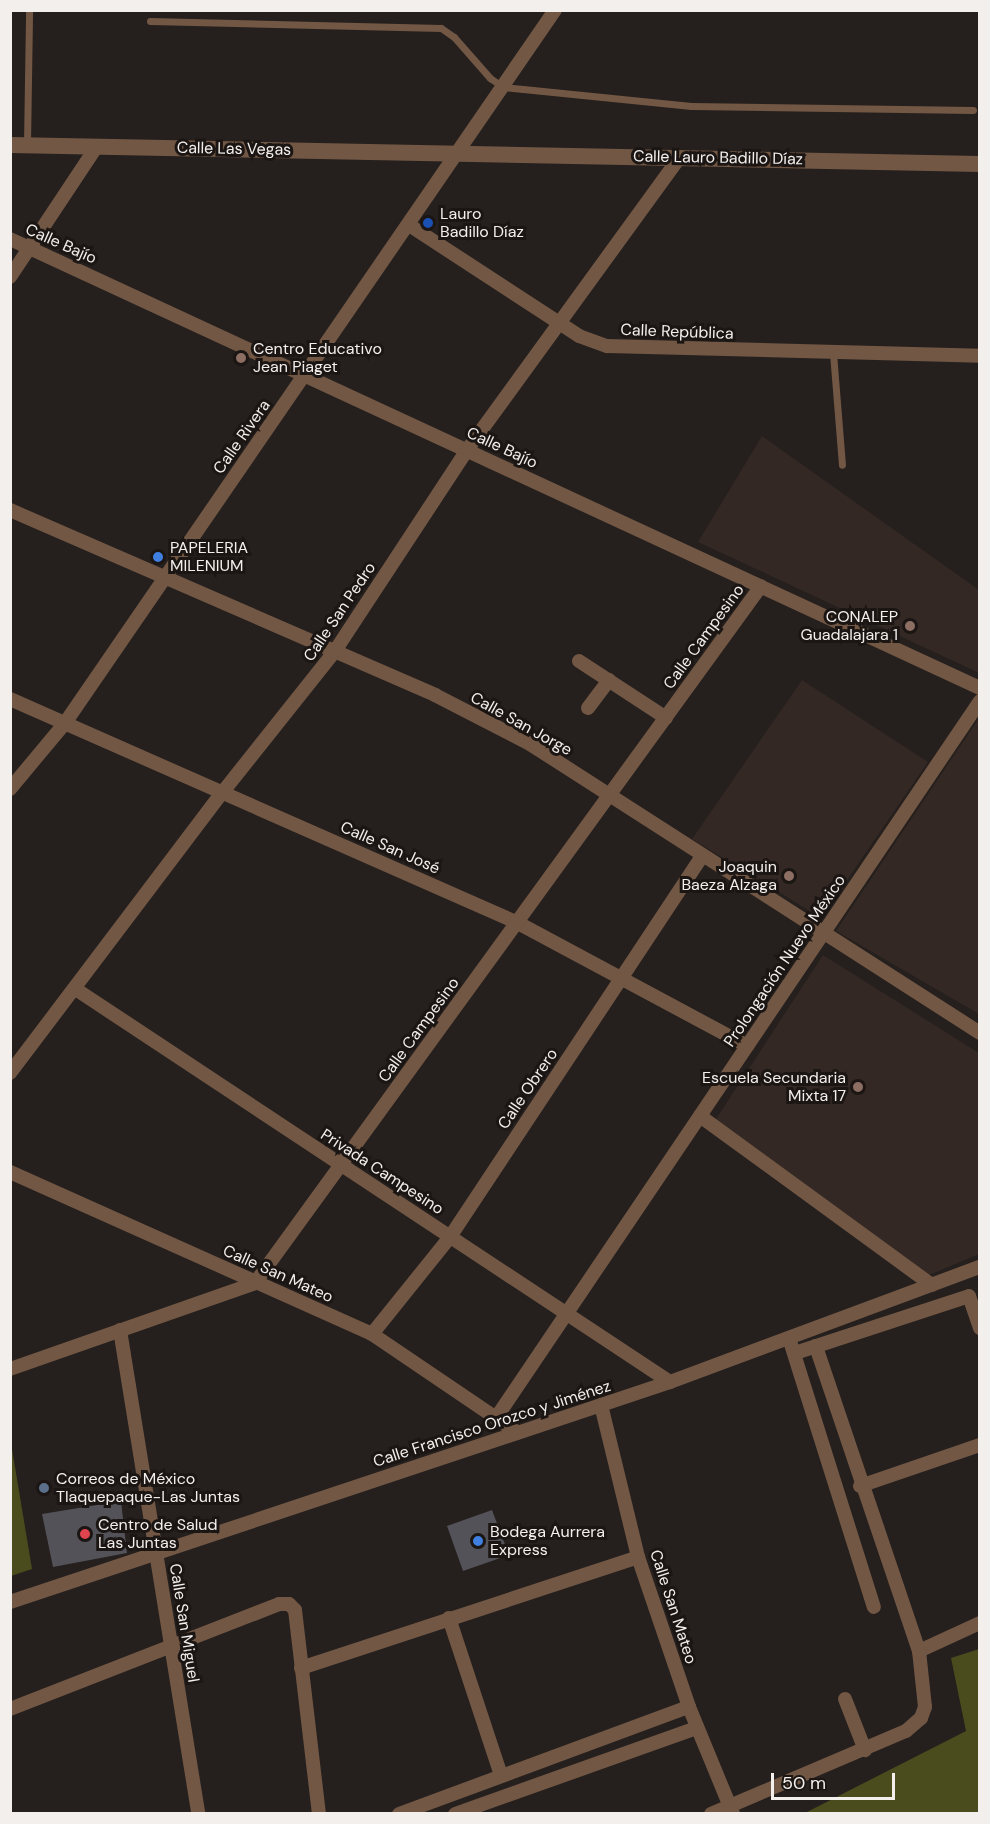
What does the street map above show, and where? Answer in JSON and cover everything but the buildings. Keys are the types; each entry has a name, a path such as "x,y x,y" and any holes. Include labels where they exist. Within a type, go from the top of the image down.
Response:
{"street":[{"name":"Calle Rivera","path":"10,789 65,723 555,10"},
{"name":"Calle Las Vegas","path":"19,144 457,154"},
{"path":"10,277 98,146"},
{"name":"Calle Lauro Badillo Díaz","path":"457,154 980,164"},
{"name":"Calle San Pedro","path":"10,1073 77,990 222,793 335,651 466,450 680,157"},
{"name":"Calle República","path":"409,225 579,336 607,346 980,356"},
{"name":"Calle Bajío","path":"10,239 307,373 466,450 980,688"},
{"name":"Calle San Jorge","path":"10,510 435,695 530,744 980,1033"},
{"name":"Calle Campesino","path":"255,1283 760,586"},
{"path":"579,661 666,718"},
{"path":"588,708 609,680"},
{"name":"Calle San José","path":"10,699 518,923 620,980 747,1046"},
{"name":"Prolongación Nuevo México","path":"496,1418 980,701"},
{"name":"Calle Obrero","path":"372,1334 450,1237 702,856"},
{"name":"Privada Campesino","path":"77,990 670,1382"},
{"path":"700,1116 932,1285"},
{"name":"Calle San Mateo","path":"10,1172 372,1334 518,1433"},
{"name":"Calle Francisco Orozco y Jiménez","path":"10,1602 670,1382 980,1267"},
{"path":"10,1369 255,1283"},
{"path":"795,1353 969,1296 980,1328"},
{"name":"Calle San Miguel","path":"120,1330 198,1814"},
{"path":"789,1338 874,1607"},
{"path":"711,1814 732,1809 906,1731 921,1719 924,1692 919,1652 860,1486 816,1346"},
{"name":"Calle San Mateo","path":"601,1405 638,1557 696,1728 732,1809"},
{"path":"860,1486 980,1444"},
{"path":"302,1668 638,1557"},
{"path":"10,1709 279,1604 289,1604 295,1610 320,1814"},
{"path":"449,1618 501,1775"},
{"path":"919,1652 980,1623"},
{"path":"845,1699 865,1749"},
{"path":"399,1814 689,1707"},
{"path":"455,1814 470,1811 696,1728"}],"lane":[{"path":"19,144 29,10"},
{"path":"150,21 441,28 503,87 691,106 973,110"},
{"path":"833,353 842,465"}],"shaded area":[{"path":"762,436 979,590 979,673 698,542"},
{"path":"802,680 928,762 821,918 692,839"},
{"path":"979,718 979,1014 836,931"},
{"name":"Escuela Secundaria Mixta 17","path":"823,955 979,1053 979,1254 922,1278 714,1122"}],"green space":[{"path":"11,1443 32,1569 10,1576"},
{"path":"979,1649 979,1813 805,1813 966,1731 951,1658"}],"place":[{"name":"Lauro Badillo Díaz","path":"428,223"},
{"name":"Centro Educativo Jean Piaget","path":"241,358"},
{"name":"PAPELERIA MILENIUM","path":"158,557"},
{"name":"CONALEP Guadalajara 1","path":"910,626"},
{"name":"Joaquin Baeza Alzaga","path":"789,876"},
{"name":"Escuela Secundaria Mixta 17","path":"858,1087"},
{"name":"Correos de México Tlaquepaque-Las Juntas","path":"44,1488"},
{"name":"Centro de Salud Las Juntas","path":"85,1534"},
{"name":"Bodega Aurrera Express","path":"478,1541"}]}
